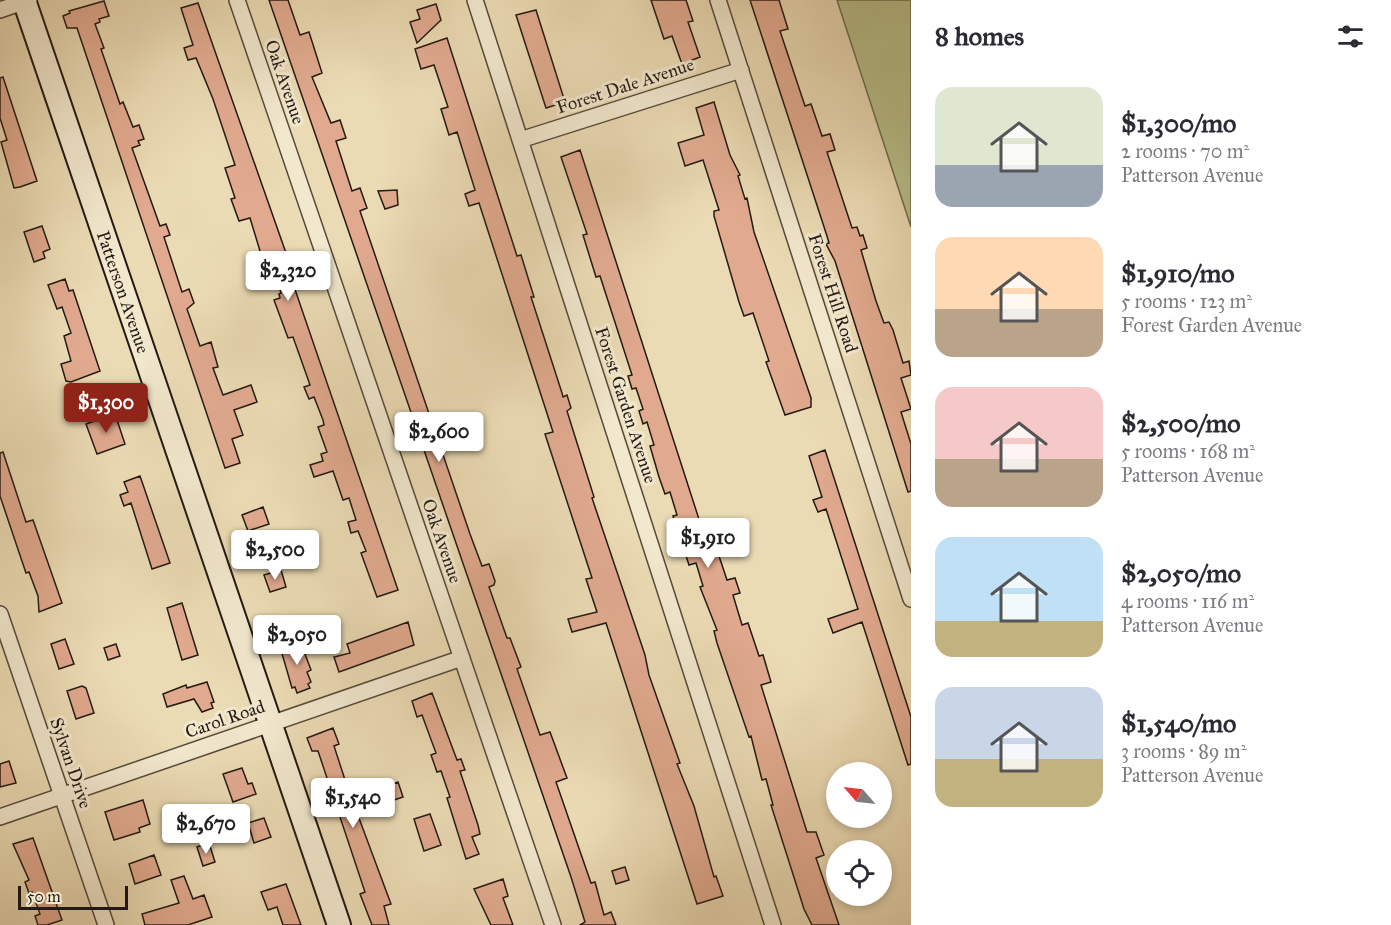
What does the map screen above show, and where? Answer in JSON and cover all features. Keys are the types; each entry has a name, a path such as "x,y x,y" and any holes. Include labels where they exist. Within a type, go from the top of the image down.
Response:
{"main road":[{"name":"Patterson Avenue","path":"26,1 339,925"}],"street":[{"name":"Oak Avenue","path":"237,0 553,925"},
{"name":"Forest Garden Avenue","path":"475,0 773,925"},
{"name":"Forest Hill Road","path":"718,0 911,599"},
{"path":"0,10 26,1"},
{"name":"Forest Dale Avenue","path":"520,140 741,70"},
{"name":"Sylvan Drive","path":"0,614 106,925"},
{"name":"Carol Road","path":"0,817 462,658"}],"green space":[{"path":"837,0 911,0 911,227"}],"building":[{"path":"269,0 288,0 300,35 309,32 322,73 312,77 331,123 340,120 346,138 336,141 352,191 360,188 367,208 360,211 470,534 482,566 489,564 495,581 494,585 489,587 507,638 510,638 521,667 517,669 540,735 550,732 567,778 556,782 591,883 595,882 604,915 611,912 616,925 580,925 585,922 571,877"},
{"path":"651,0 686,0 693,21 688,22 700,57 682,64 672,36 664,39"},
{"path":"750,0 779,0 788,29 780,31 805,106 811,104 822,136 830,134 835,150 827,152 852,228 857,227 860,236 863,235 867,248 861,250 876,301 884,323 889,322 893,330 903,363 909,361 911,375 901,378 911,409 901,412 911,444 911,491 908,492 835,261 826,244 829,243 827,236"},
{"path":"104,1 109,16 99,19 100,22 95,24 104,48 101,49 120,104 123,102 133,127 139,125 144,139 138,141 140,145 132,148 160,226 166,224 170,235 164,237 182,292 189,289 194,303 187,309 200,346 211,342 218,367 213,368 223,395 251,385 257,402 234,410 243,435 232,439 240,463 225,468 77,28 67,28 63,16 70,13 69,11"},
{"path":"198,3 286,253 292,271 289,272 398,590 377,597 361,553 366,551 358,531 351,533 348,522 356,520 349,498 343,500 333,471 314,477 310,465 323,461 321,454 327,452 318,427 324,425 323,420 314,397 309,399 304,387 310,385 309,382 293,337 288,338 274,300 280,298 281,293 275,272 267,274 250,218 239,221 231,199 235,198 225,168 235,165 213,99 196,58 188,60 184,48 193,45 181,8"},
{"path":"436,4 441,20 417,43 410,22 420,19 417,10"},
{"path":"536,10 565,102 546,108 516,15"},
{"path":"447,38 517,256 521,255 534,297 531,297 563,397 567,395 571,408 567,411 594,497 592,498 680,763 677,764 694,806 714,877 716,876 723,896 697,904 606,623 572,632 568,619 597,612 586,579 592,578 545,434 553,432 479,203 469,206 465,194 475,190 457,132 449,135 441,109 448,107 434,65 421,69 415,49"},
{"path":"3,77 37,181 14,188 1,142 7,140 0,118 0,78"},
{"path":"714,102 730,155 740,175 738,176 745,199 747,198 754,232 811,398 811,407 785,415 766,362 769,361 753,313 744,316 739,302 714,216 714,211 719,210 703,160 685,166 678,143 704,135 696,108"},
{"path":"580,150 706,541 709,546 718,543 722,556 719,556 727,580 735,578 740,593 733,595 742,625 748,623 759,656 763,655 771,682 761,685 807,832 816,832 824,855 816,858 826,887 826,906 832,906 839,925 812,925 804,909 771,805 773,805 766,779 762,780 751,736 749,737 717,643 714,631 717,630 700,587 703,586 696,563 689,565 673,516 677,515 670,492 665,494 659,477 650,446 654,445 647,422 643,424 639,411 643,409 636,388 632,389 628,376 632,375 600,276 596,277 583,235 587,234 561,157"},
{"path":"397,190 398,205 385,209 378,191"},
{"path":"42,226 50,249 43,252 45,258 34,262 24,232"},
{"path":"65,279 69,291 73,290 100,371 71,382 66,381 61,364 71,361 64,336 71,333 62,307 57,309 48,285"},
{"path":"115,414 125,444 97,454 86,424"},
{"path":"825,450 911,717 911,764 908,765 862,622 833,633 828,619 858,609 826,509 818,512 813,500 822,497 809,456"},
{"path":"3,452 26,522 33,520 62,603 39,612 38,596 29,572 26,573 0,496 0,453"},
{"path":"140,476 170,563 152,569 131,503 124,506 120,495 128,492 124,482"},
{"path":"263,507 269,524 248,531 242,515"},
{"path":"281,570 286,587 270,592 264,575"},
{"path":"182,603 198,655 182,660 167,608"},
{"path":"408,622 414,645 339,672 334,657 350,653 347,644"},
{"path":"65,639 74,664 59,669 51,644"},
{"path":"304,641 308,653 305,654 311,670 307,672 311,682 308,684 310,688 297,693 295,687 292,688 281,650"},
{"path":"116,644 120,656 108,660 104,648"},
{"path":"207,682 214,702 211,703 213,708 202,712 194,699 167,707 163,694 186,685 187,688"},
{"path":"82,686 86,688 94,713 76,719 67,691"},
{"path":"432,693 457,760 461,759 465,770 460,771 480,834 472,837 479,854 466,859 447,798 450,797 441,771 437,772 431,755 436,753 422,715 417,717 412,701"},
{"path":"333,728 339,744 334,746 347,786 391,904 384,906 389,925 372,925 360,894 365,892 318,751 312,751 307,738"},
{"path":"9,761 16,783 0,787 0,764"},
{"path":"242,768 248,784 252,783 256,794 233,802 223,774"},
{"path":"398,782 403,797 388,802 383,788"},
{"path":"143,800 150,824 139,828 140,832 114,840 105,812"},
{"path":"430,814 441,845 424,851 414,819"},
{"path":"264,818 271,837 254,843 248,823"},
{"path":"33,838 62,920 47,925 38,925 35,916 40,914 32,892 29,893 25,882 29,880 13,844"},
{"path":"209,843 215,862 203,866 197,847"},
{"path":"154,855 161,875 135,884 129,864"},
{"path":"625,867 629,880 616,884 612,871"},
{"path":"184,876 193,899 204,895 212,917 188,925 145,925 142,914 179,903 171,880"},
{"path":"503,879 508,896 503,898 513,925 491,925 474,889"},
{"path":"286,884 301,925 283,925 277,907 268,910 261,892"}]}
